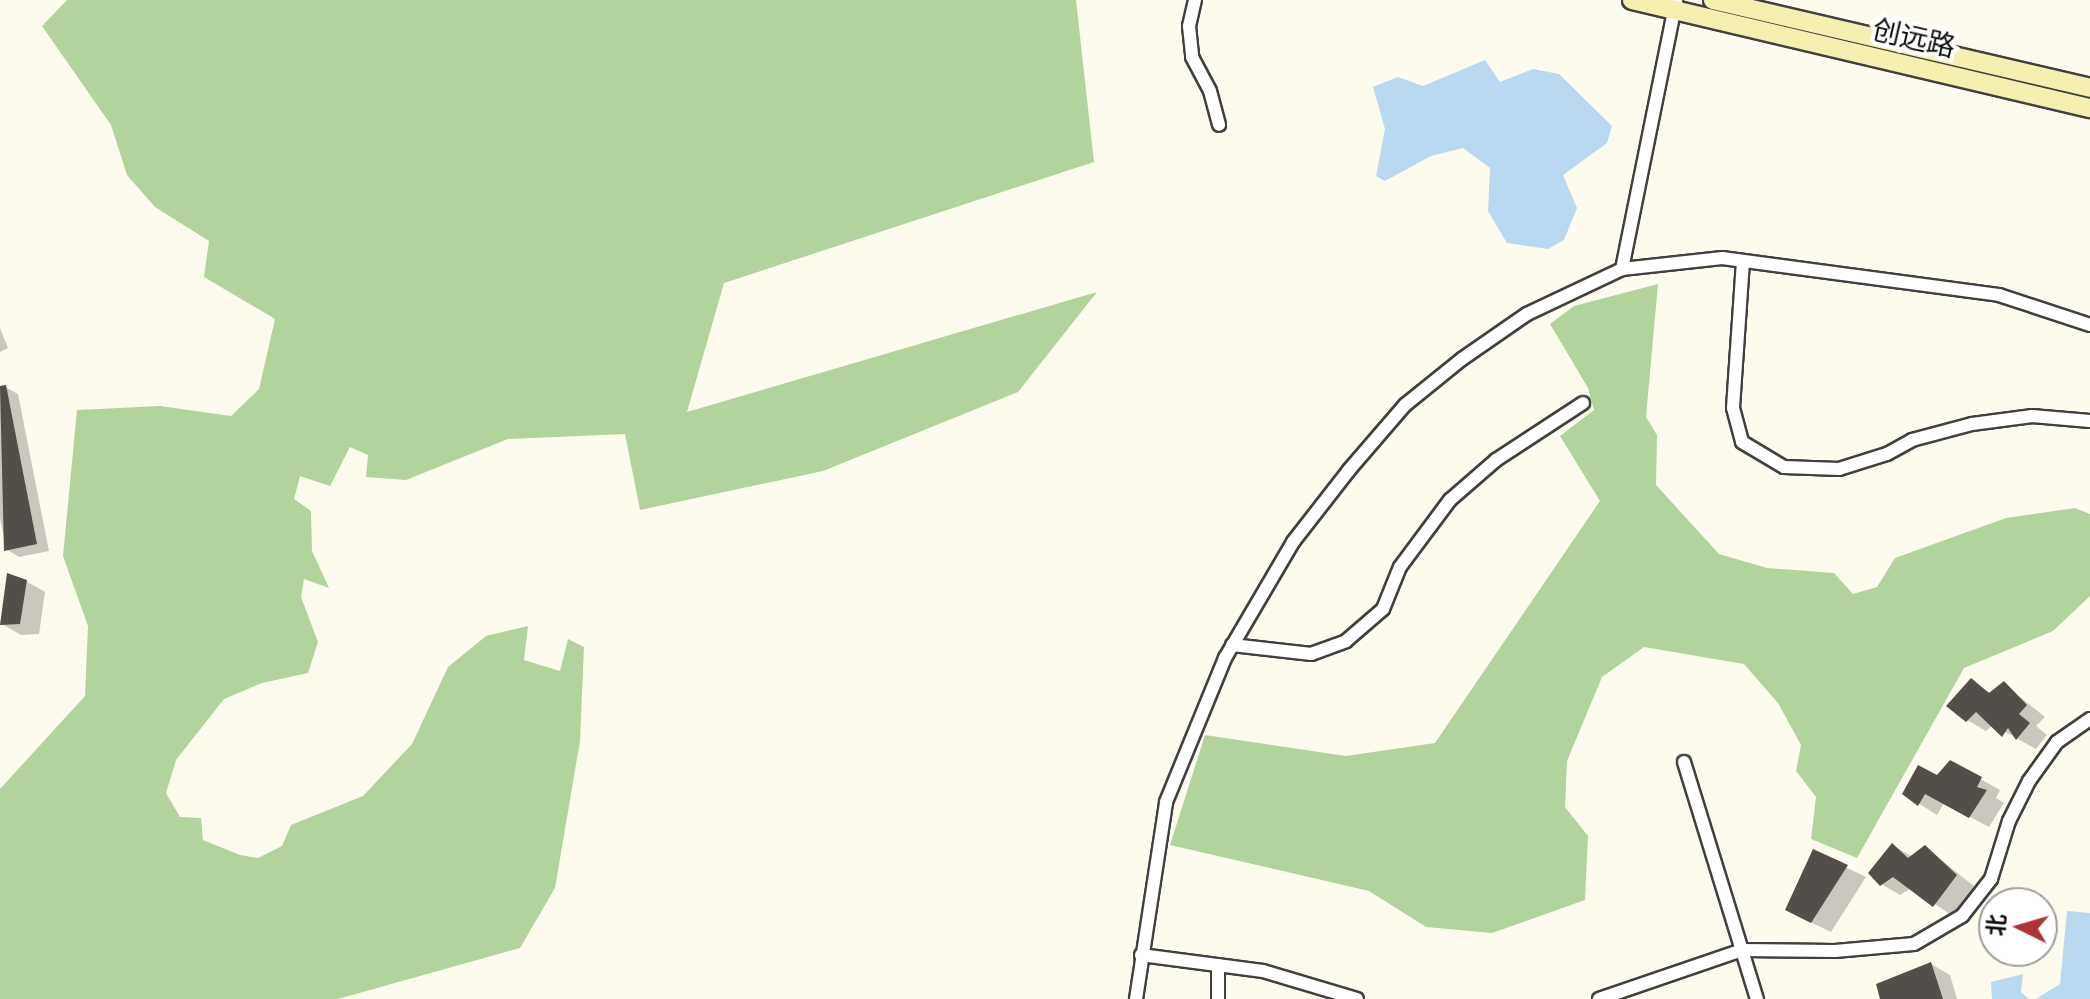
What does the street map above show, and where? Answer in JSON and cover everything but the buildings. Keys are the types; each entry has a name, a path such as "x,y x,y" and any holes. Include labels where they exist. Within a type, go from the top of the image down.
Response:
{"main road":[{"name":"创远路","path":"1632,0 1675,5 2090,108"},
{"name":"创远路","path":"1713,0 2090,88"}],"street":[{"path":"1195,0 1189,26 1192,57 1210,91 1219,125"},
{"path":"1622,269 1675,5"},
{"path":"1136,999 1166,802 1232,645 1293,542 1405,405 1527,314 1622,269 1722,258 1999,295 2090,325"},
{"path":"1743,261 1733,408 1742,442 1784,467 1839,469 1887,454 1912,440 1972,424 2032,416 2090,421"},
{"path":"1232,645 1311,654 1346,641 1383,609 1400,567 1450,500 1496,460 1583,403"},
{"path":"1599,999 1742,950 1885,949 1914,944 1962,916 1991,879 2009,821 2029,781 2057,742 2090,719"},
{"path":"1684,762 1757,999"},
{"path":"1141,955 1263,971 1357,999"},
{"path":"1218,965 1218,999"}],"green space":[{"path":"67,0 1076,0 1094,162 724,283 687,412 1097,292 1018,392 823,471 640,510 625,434 508,439 406,480 366,477 368,455 350,447 330,486 300,476 294,499 311,511 312,551 329,588 304,579 301,597 318,642 308,673 262,683 224,699 176,760 166,793 180,817 201,818 203,840 240,855 258,858 282,846 291,825 363,796 412,744 448,667 486,636 528,626 524,660 560,671 568,639 584,647 580,741 555,888 520,948 338,999 0,999 0,789 85,696 88,626 63,556 77,410 160,406 231,416 259,389 275,319 204,277 209,241 155,207 127,175 111,125 42,26"},
{"path":"1658,284 1646,417 1657,435 1656,485 1719,554 1767,568 1834,573 1853,594 1877,587 1895,558 2006,518 2075,508 2090,514 2090,596 2053,631 1964,668 1857,858 1811,839 1816,797 1796,771 1801,745 1778,703 1744,664 1644,647 1602,677 1567,761 1565,807 1588,836 1585,900 1492,933 1426,927 1369,891 1170,845 1205,735 1346,756 1435,743 1600,501 1560,436 1594,410 1588,388 1550,324 1574,306"}],"water":[{"path":"1485,60 1500,82 1533,69 1559,74 1612,126 1607,143 1563,175 1577,208 1564,240 1548,249 1507,243 1488,211 1490,168 1463,148 1431,156 1385,181 1376,176 1385,129 1373,87 1398,77 1423,86"},
{"path":"2067,911 2090,913 2090,999 2036,999 2060,984"},
{"path":"2023,974 2021,992 2029,999 1992,999 1991,982"}]}
